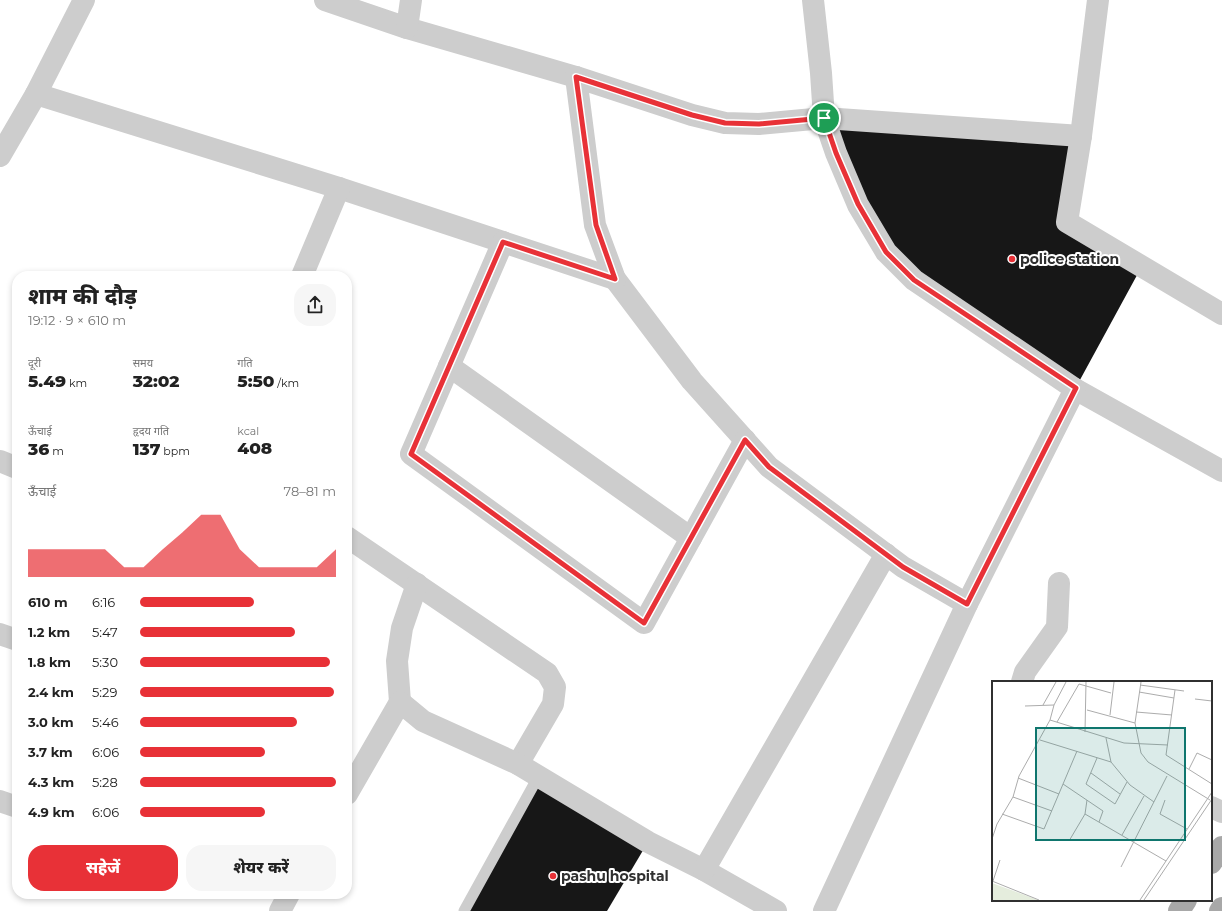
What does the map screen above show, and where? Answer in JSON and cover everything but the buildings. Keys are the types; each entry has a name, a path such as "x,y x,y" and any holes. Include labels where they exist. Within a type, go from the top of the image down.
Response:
{"main road":[{"path":"1212,862 1222,847"},
{"path":"1179,911 1185,901"}],"street":[{"path":"0,156 36,94 84,0"},
{"path":"325,0 407,28 576,77 692,115 725,123 759,124 824,118 1081,136"},
{"path":"407,28 411,0"},
{"path":"813,0 824,118 836,153 858,204 886,252 914,280 1076,388 1222,470"},
{"path":"1098,0 1081,136 1067,222 1222,314"},
{"path":"576,77 596,225 615,279 692,380 769,467 903,567 967,604"},
{"path":"36,94 339,188 615,279"},
{"path":"304,271 339,188"},
{"path":"503,242 411,454 644,623 745,440"},
{"path":"449,366 691,538"},
{"path":"824,911 967,604 1076,388"},
{"path":"0,462 12,466"},
{"path":"352,540 546,673 555,687 553,704 518,764"},
{"path":"704,870 886,554"},
{"path":"1022,681 1025,672 1057,627 1059,583"},
{"path":"352,785 400,702 397,660 402,628 417,584"},
{"path":"0,634 12,638"},
{"path":"400,702 423,722 518,764 648,842 704,870 776,911"},
{"path":"0,801 12,805"},
{"path":"1212,807 1222,812"},
{"path":"280,911 286,899"}],"lane":[{"path":"464,911 538,777"}],"place":[{"name":"police station","path":"1012,259"},
{"name":"pashu hospital","path":"553,876"}],"route":[{"path":"576,77 692,115 725,123 759,124 824,118 836,153 858,204 886,252 914,280 1076,388 967,604 903,567 769,467 745,440 644,623 411,454 503,242 615,279 596,225 576,77"}]}
